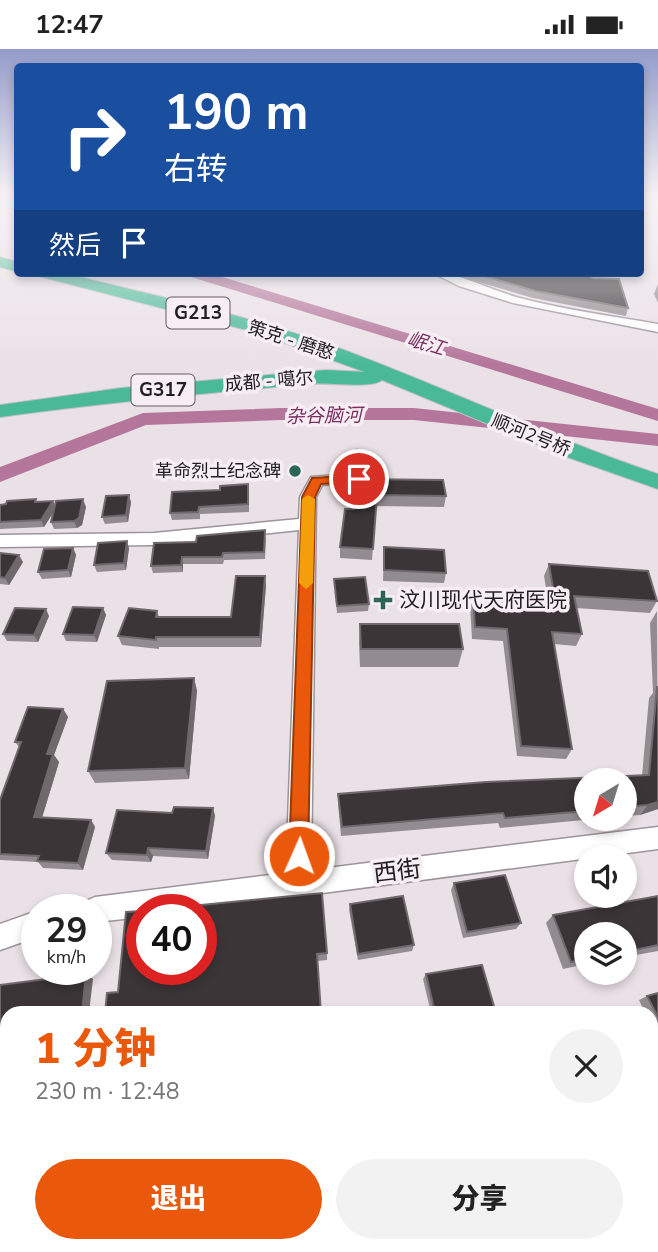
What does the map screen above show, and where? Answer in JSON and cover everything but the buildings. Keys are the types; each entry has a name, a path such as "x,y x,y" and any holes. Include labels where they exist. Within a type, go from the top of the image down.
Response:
{"highway":[{"name":"策克 - 磨憨","path":"60,277 275,332 341,356 413,387"},
{"path":"320,377 341,356"},
{"name":"成都 - 噶尔","path":"0,411 121,394 320,377 372,379 413,387"},
{"name":"顺河2号桥","path":"413,387 539,439 654,480"}],"street":[{"path":"446,277 465,286 509,298 658,328"},
{"path":"298,884 308,497 316,480 359,479 357,454"},
{"path":"0,541 154,539 308,524"},
{"name":"西街","path":"112,908 658,838"},
{"path":"0,937 21,930"}],"waterway":[{"name":"岷江","path":"206,277 658,415"},
{"name":"杂谷脑河","path":"0,475 143,419 281,414 414,414 658,440"}],"slow traffic":[{"path":"306,583 308,499"}],"place":[{"name":"革命烈士纪念碑","path":"295,471"},
{"name":"汶川现代天府医院","path":"383,600"}],"route":[{"path":"299,856 308,497 316,480 359,479"}]}
